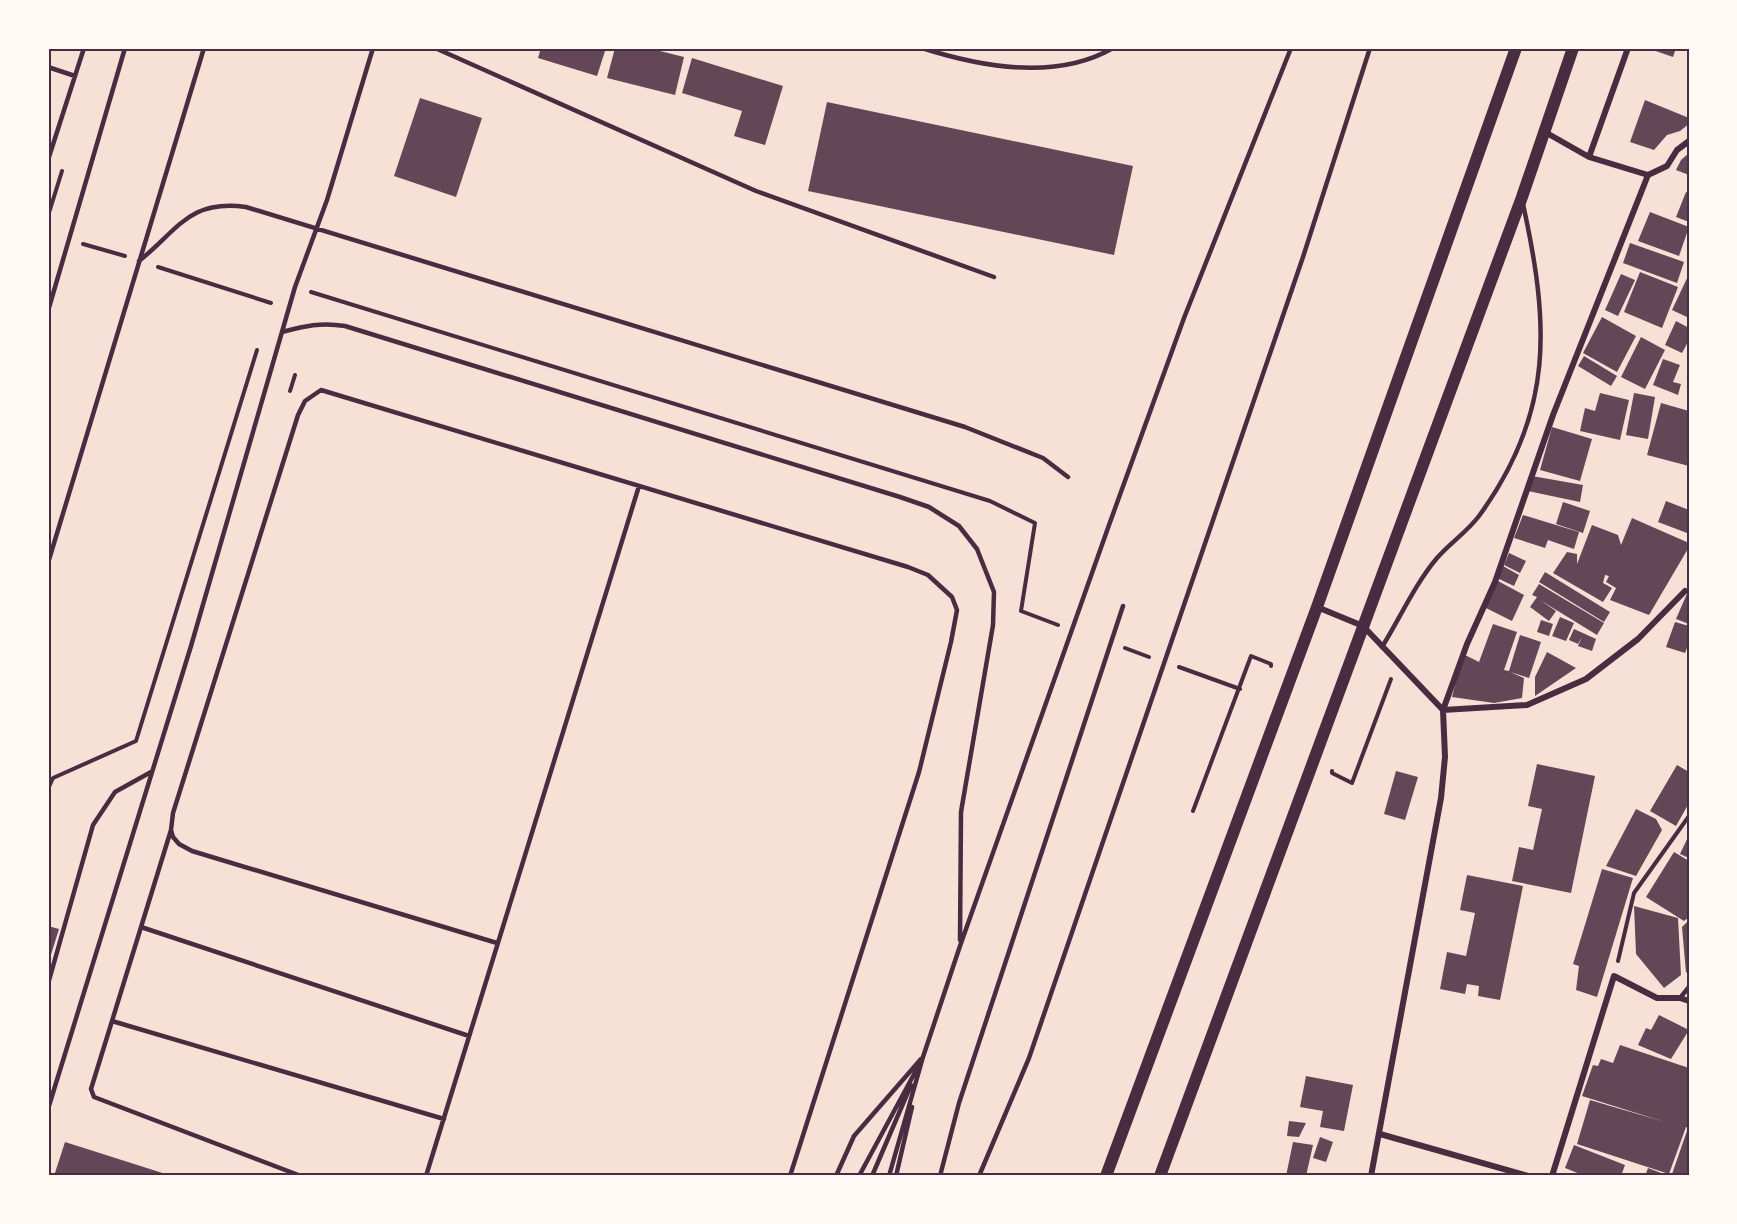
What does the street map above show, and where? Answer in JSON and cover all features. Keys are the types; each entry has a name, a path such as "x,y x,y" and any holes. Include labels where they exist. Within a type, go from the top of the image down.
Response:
{"main road":[{"path":"1106,1176 1317,607 1516,48"},
{"path":"1160,1176 1522,197 1573,48"}],"street":[{"path":"1589,157 1628,48"},
{"path":"1545,132 1589,157 1648,175 1667,166 1677,150 1689,141"},
{"path":"1371,1176 1441,798 1445,757 1443,710 1467,644 1495,582 1552,415 1648,175"},
{"path":"1317,607 1363,626 1443,710 1527,705 1586,679 1638,639 1685,591"},
{"path":"1552,1176 1614,976 1657,998 1680,998 1689,1001"},
{"path":"1380,1134 1528,1176"}],"lane":[{"path":"48,160 84,48"},
{"path":"48,311 124,48"},
{"path":"48,563 204,48"},
{"path":"48,1109 191,646 295,287 327,200 373,48"},
{"path":"435,48 756,191 994,277"},
{"path":"922,48 988,66 1022,67 1064,65 1113,48"},
{"path":"889,1176 923,1057 960,946 1180,329 1292,48"},
{"path":"979,1176 1029,1058 1303,257 1370,48"},
{"path":"48,68 75,76"},
{"path":"48,136 55,138"},
{"path":"1382,647 1436,559 1478,518 1505,476 1522,443 1533,408 1542,359 1538,279 1522,197"},
{"path":"140,261 192,214 208,206 225,204 246,207 965,427 1043,458 1068,477"},
{"path":"282,332 307,324 325,322 345,326 900,497 929,507 959,526 977,549 994,592 993,625 961,812 960,946"},
{"path":"301,1176 94,1097 91,1089 171,830 173,813 192,751 298,415 305,400 314,392 321,390 332,391 908,567 928,575 952,597 957,610 919,772 790,1176"},
{"path":"426,1176 639,486"},
{"path":"940,1176 959,1102 1123,606"},
{"path":"48,984 93,825 115,792 151,772"},
{"path":"171,830 179,844 192,852 497,943"},
{"path":"141,927 469,1036"},
{"path":"1680,998 1689,987"},
{"path":"112,1021 444,1119"},
{"path":"836,1176 854,1136 923,1057"},
{"path":"859,1176 923,1057"},
{"path":"872,1176 923,1057"},
{"path":"896,1176 923,1057"}],"path":[{"path":"267,314 281,288 295,287 990,501 1035,523 1021,611 1065,627"},
{"path":"48,789 53,778 136,741 257,348"},
{"path":"1119,646 1152,658"},
{"path":"1332,773 1352,783 1397,662"},
{"path":"1174,666 1240,689 1193,811"},
{"path":"1614,976 1634,893 1689,816"}],"building":[{"path":"541,48 606,48 597,76 538,58"},
{"path":"615,48 648,48 684,57 675,95 607,78"},
{"path":"1647,48 1676,48 1673,57"},
{"path":"692,58 783,86 765,145 734,136 742,111 682,93"},
{"path":"420,98 482,118 456,197 394,176"},
{"path":"1645,100 1689,118 1689,124 1680,131 1667,135 1654,150 1630,142"},
{"path":"827,102 1133,166 1114,255 808,191"},
{"path":"1689,153 1689,175 1676,170 1681,160"},
{"path":"1686,192 1689,193 1689,222 1676,217"},
{"path":"1650,212 1689,227 1679,256 1638,241"},
{"path":"1630,243 1684,262 1677,283 1623,263"},
{"path":"1640,272 1678,287 1662,328 1624,312"},
{"path":"1621,274 1635,280 1618,316 1605,310"},
{"path":"1689,274 1689,318 1672,310"},
{"path":"1602,317 1636,336 1617,372 1583,353"},
{"path":"1676,321 1689,328 1689,340 1682,353 1665,345"},
{"path":"1641,337 1665,350 1645,389 1621,377"},
{"path":"1584,356 1617,376 1611,386 1578,366"},
{"path":"1663,359 1680,365 1673,382 1681,384 1678,395 1653,385"},
{"path":"1600,393 1629,400 1620,440 1580,431 1585,408 1595,411"},
{"path":"1634,393 1655,397 1648,439 1626,435"},
{"path":"1661,403 1689,411 1689,466 1647,455"},
{"path":"1552,427 1592,439 1580,481 1540,470"},
{"path":"1532,476 1583,485 1580,502 1528,491"},
{"path":"1666,501 1689,510 1687,533 1658,522"},
{"path":"1563,502 1590,511 1583,533 1556,524"},
{"path":"1523,515 1579,532 1574,549 1548,540 1545,548 1514,538"},
{"path":"1632,518 1689,543 1689,547 1649,615 1610,600 1616,588 1606,582 1609,576 1605,575 1603,583 1612,588 1603,602 1553,573 1567,552 1577,554 1577,564 1592,525 1618,535 1621,545"},
{"path":"1509,553 1526,561 1520,573 1504,565"},
{"path":"1503,566 1519,575 1514,586 1497,578"},
{"path":"1545,572 1610,612 1604,622 1539,582"},
{"path":"1498,581 1524,595 1512,621 1484,607"},
{"path":"1539,584 1604,623 1597,635 1540,600 1556,611 1549,621 1530,607 1537,597 1532,595"},
{"path":"1689,589 1689,624 1676,619"},
{"path":"1560,617 1574,623 1566,641 1552,636"},
{"path":"1541,620 1553,624 1549,636 1537,632"},
{"path":"1675,622 1689,626 1689,643 1685,653 1666,647"},
{"path":"1493,624 1517,632 1504,670 1509,671 1520,635 1541,642 1529,678 1510,672 1524,678 1522,698 1494,703 1452,697 1463,654 1479,662"},
{"path":"1574,629 1596,639 1592,651 1578,646 1582,637 1578,644 1569,640"},
{"path":"1547,652 1576,668 1535,696 1535,677"},
{"path":"1537,764 1595,776 1571,893 1512,881 1519,847 1533,850 1542,809 1528,806"},
{"path":"1677,765 1689,772 1689,803 1676,826 1650,811"},
{"path":"1396,771 1418,777 1405,820 1384,814"},
{"path":"1636,809 1656,819 1662,830 1636,876 1606,866"},
{"path":"1689,835 1689,858 1680,854"},
{"path":"1674,852 1689,861 1689,917 1684,921 1646,897"},
{"path":"1602,869 1633,878 1597,997 1576,990 1579,966 1573,964"},
{"path":"1467,875 1523,886 1500,1000 1478,996 1479,986 1467,984 1465,994 1440,989 1447,952 1466,956 1475,913 1460,910"},
{"path":"1634,906 1678,918 1681,975 1664,988 1636,954"},
{"path":"1689,920 1689,969 1686,973 1682,927"},
{"path":"48,926 59,929 49,961 48,961"},
{"path":"1659,1015 1689,1030 1671,1059 1638,1045 1646,1028 1651,1030"},
{"path":"1620,1045 1689,1068 1689,1176 1672,1174 1688,1128 1686,1127 1669,1174 1577,1144 1590,1100 1665,1122 1582,1096 1593,1065 1598,1066 1601,1059 1613,1063"},
{"path":"1306,1076 1353,1085 1344,1131 1320,1127 1323,1111 1300,1107"},
{"path":"1289,1121 1306,1123 1299,1137 1287,1136"},
{"path":"1320,1137 1333,1142 1326,1162 1313,1158"},
{"path":"65,1142 172,1176 54,1176"},
{"path":"1293,1142 1313,1145 1306,1176 1286,1176"},
{"path":"1574,1145 1625,1165 1621,1176 1585,1176 1565,1168"},
{"path":"1648,1168 1669,1176 1645,1176"}]}
